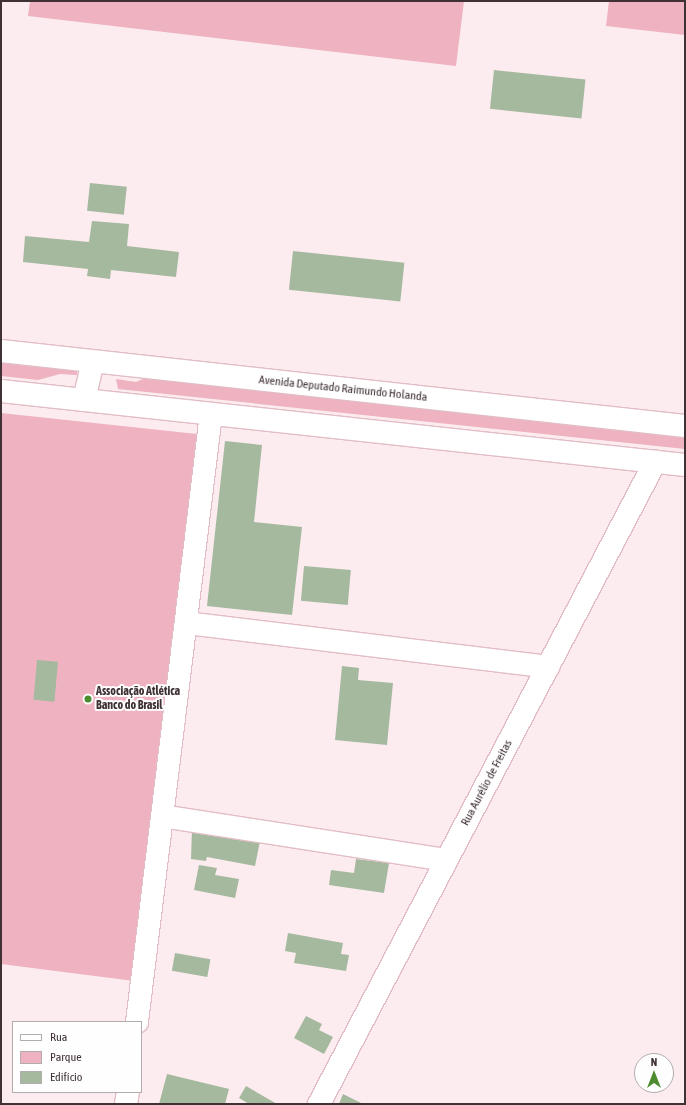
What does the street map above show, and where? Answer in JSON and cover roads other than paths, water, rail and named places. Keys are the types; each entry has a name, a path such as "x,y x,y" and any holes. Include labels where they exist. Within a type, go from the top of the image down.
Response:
{"street":[{"name":"Avenida Deputado Raimundo Holanda","path":"1,352 685,426"},
{"path":"84,400 93,362"},
{"path":"1,390 685,465"},
{"path":"136,1021 212,414"},
{"name":"Rua Aurélio de Freitas","path":"319,1104 655,462"},
{"path":"186,623 548,667"},
{"path":"162,816 446,860"},
{"path":"126,1104 128,1093"}],"place":[{"name":"Associação Atlética Banco do Brasil","path":"88,699"}]}
